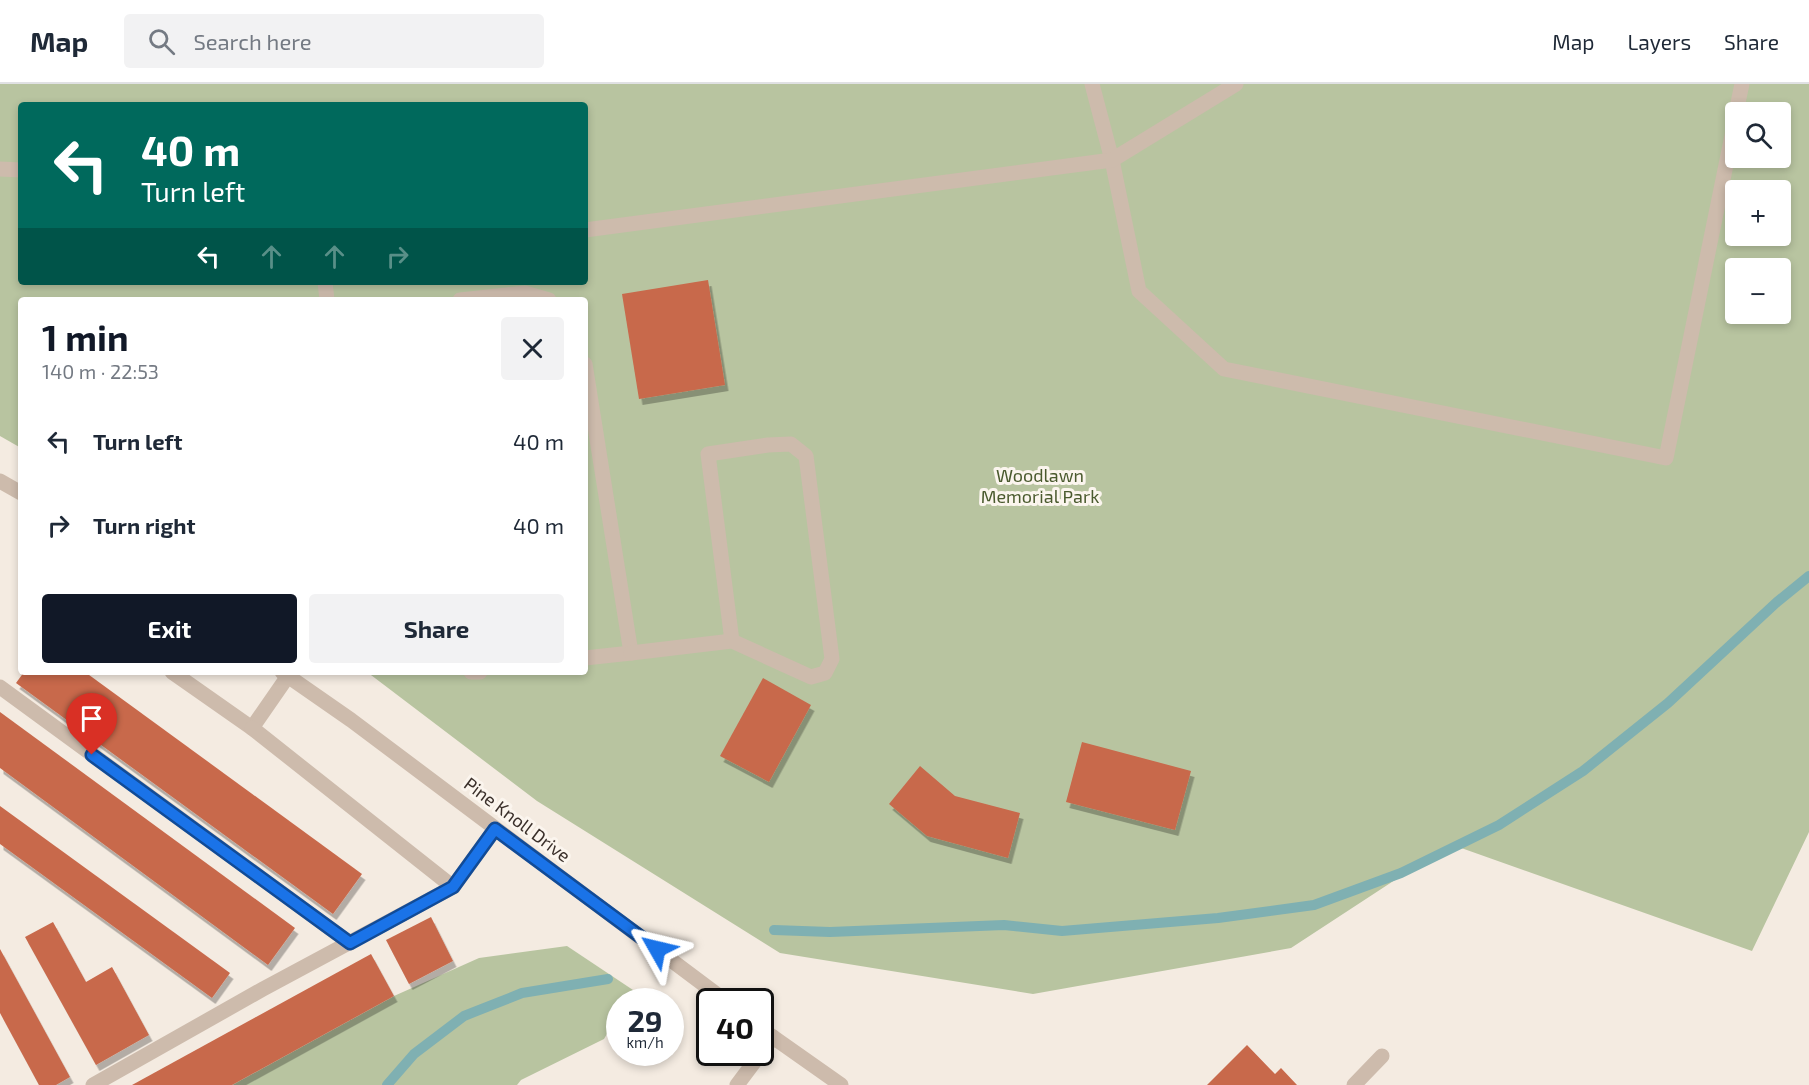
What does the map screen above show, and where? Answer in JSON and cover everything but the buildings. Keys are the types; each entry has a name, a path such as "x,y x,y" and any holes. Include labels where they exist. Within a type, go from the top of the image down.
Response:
{"street":[{"path":"1092,84 1112,160 1139,291 1224,369 1666,458 1725,168"},
{"path":"588,230 1112,160 1236,84"},
{"path":"1738,102 1742,84"},
{"path":"0,169 18,170"},
{"path":"488,297 525,293 539,297"},
{"path":"588,383 631,653"},
{"path":"588,658 732,641 811,677 825,673 832,659 806,456 791,444 708,454 732,641"},
{"path":"176,675 252,728 453,887"},
{"path":"252,728 284,675"},
{"name":"Pine Knoll Drive","path":"286,675 708,988"},
{"path":"0,687 350,943"},
{"path":"93,1085 453,887 495,829"},
{"path":"774,1038 841,1085"},
{"path":"1354,1085 1382,1056"},
{"path":"737,1085 751,1066"}],"green space":[{"name":"Woodlawn Memorial Park","path":"0,84 1809,84 1809,832 1752,951 1450,844 1291,948 1033,994 780,953 537,801 371,675 588,675 588,297 18,297 18,446 0,436"},
{"path":"567,946 630,988 606,988 606,1036 604,1039 521,1080 517,1085 232,1085 394,996 479,958"}],"waterway":[{"path":"774,930 830,932 1004,925 1062,931 1218,918 1314,905 1401,873 1499,825 1583,771 1668,703 1777,602 1809,576"},
{"path":"387,1085 414,1054 464,1016 522,993 608,979"}],"route":[{"path":"92,755 350,943 453,887 495,829 657,949"}]}
